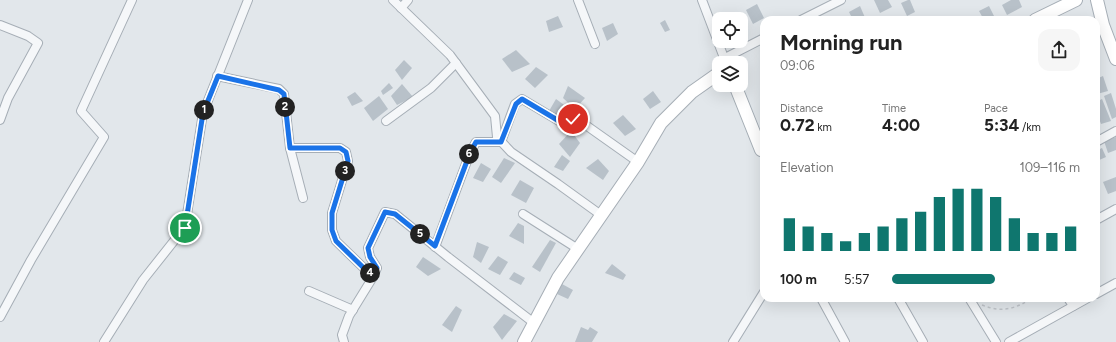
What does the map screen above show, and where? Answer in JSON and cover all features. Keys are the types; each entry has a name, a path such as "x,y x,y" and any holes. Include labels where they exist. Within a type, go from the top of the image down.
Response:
{"street":[{"path":"0,317 31,260 104,137 82,111 132,0"},
{"path":"104,342 143,280 185,228 203,113 248,0"},
{"path":"394,0 450,55 495,116 497,137 501,142 511,152 601,215"},
{"path":"401,8 408,0"},
{"path":"578,0 595,44"},
{"path":"702,0 723,56"},
{"path":"809,16 841,0"},
{"path":"1043,16 1076,0"},
{"path":"1097,0 1103,25 1116,59"},
{"path":"0,25 28,36 38,44 8,98 0,120"},
{"path":"732,56 760,40"},
{"path":"386,121 431,88 456,63"},
{"path":"218,76 279,90 284,94 290,148 304,198"},
{"path":"524,342 558,278 638,162 661,123 692,92 712,78"},
{"path":"738,92 760,145"},
{"path":"501,142 516,104 522,99 564,124 573,119 580,121 638,162"},
{"path":"1100,140 1116,131"},
{"path":"435,246 470,153 476,142 501,142"},
{"path":"290,148 340,148 346,152 348,161 332,213 332,230 336,241 373,277"},
{"path":"1100,218 1116,209"},
{"path":"343,341 342,334 353,310 377,268 370,257 368,248 385,212 395,214 534,323"},
{"path":"523,214 578,249"},
{"path":"1100,292 1116,283"},
{"path":"309,291 353,310"},
{"path":"733,342 760,298"},
{"path":"823,302 845,342"},
{"path":"900,302 923,342"},
{"path":"971,302 996,342"},
{"path":"1070,302 1073,306"},
{"path":"1009,342 1080,302"}],"path":[{"path":"982,305 989,308 1005,310 1026,302"}],"building":[{"path":"874,0 888,0 892,7 880,13"},
{"path":"910,0 915,12 907,16 901,3"},
{"path":"1011,0 1019,0 1022,7 1007,15 1002,5"},
{"path":"757,4 763,16 760,16 760,20 753,24 746,10"},
{"path":"860,6 864,16 851,16 849,12"},
{"path":"989,6 994,16 982,16 979,11"},
{"path":"558,16 563,27 549,32 546,21"},
{"path":"665,20 670,30 665,32 660,23"},
{"path":"613,23 618,34 607,41 602,28"},
{"path":"516,50 530,64 512,72 502,59"},
{"path":"404,60 412,68 402,80 395,70"},
{"path":"536,67 548,75 535,88 525,79"},
{"path":"1103,76 1108,91 1100,93 1100,77"},
{"path":"389,83 393,88 383,95 381,91"},
{"path":"402,84 413,97 397,105 391,96"},
{"path":"568,86 585,98 575,109 563,98"},
{"path":"653,91 661,102 650,109 643,99"},
{"path":"355,92 363,101 352,106 347,97"},
{"path":"1111,93 1116,109 1116,117 1112,119 1104,96"},
{"path":"379,96 388,109 373,121 364,108"},
{"path":"556,99 571,110 563,121 549,111"},
{"path":"1102,99 1111,121 1101,124 1100,121 1100,100"},
{"path":"623,115 636,129 625,136 613,123"},
{"path":"571,131 580,143 570,157 559,144"},
{"path":"1116,137 1116,150 1108,153 1104,141"},
{"path":"1102,148 1106,157 1100,160 1100,149"},
{"path":"562,155 570,161 563,171 554,167"},
{"path":"504,158 515,163 501,183 492,177"},
{"path":"598,159 609,171 603,180 586,168"},
{"path":"481,163 491,169 483,182 473,178"},
{"path":"1116,177 1116,191 1108,194 1103,182"},
{"path":"520,180 534,188 526,203 511,195"},
{"path":"518,223 524,226 524,244 509,236"},
{"path":"550,240 556,243 540,272 532,267"},
{"path":"477,242 489,247 481,263 473,257"},
{"path":"498,256 508,262 500,275 488,269"},
{"path":"423,257 441,269 428,276 416,267"},
{"path":"612,264 626,275 623,280 605,273"},
{"path":"514,272 525,278 521,285 509,279"},
{"path":"562,284 573,290 568,299 557,294"},
{"path":"456,306 462,310 452,332 442,325"},
{"path":"504,314 517,321 502,340 493,327"},
{"path":"581,327 588,330 590,327 598,332 592,342 575,342"}],"route":[{"path":"185,228 203,113 218,76 279,90 284,94 290,148 340,148 346,152 348,161 332,213 332,230 336,241 373,277 377,268 370,257 368,248 385,212 395,214 435,246 470,153 476,142 501,142 516,104 522,99 564,124 573,119"}]}
